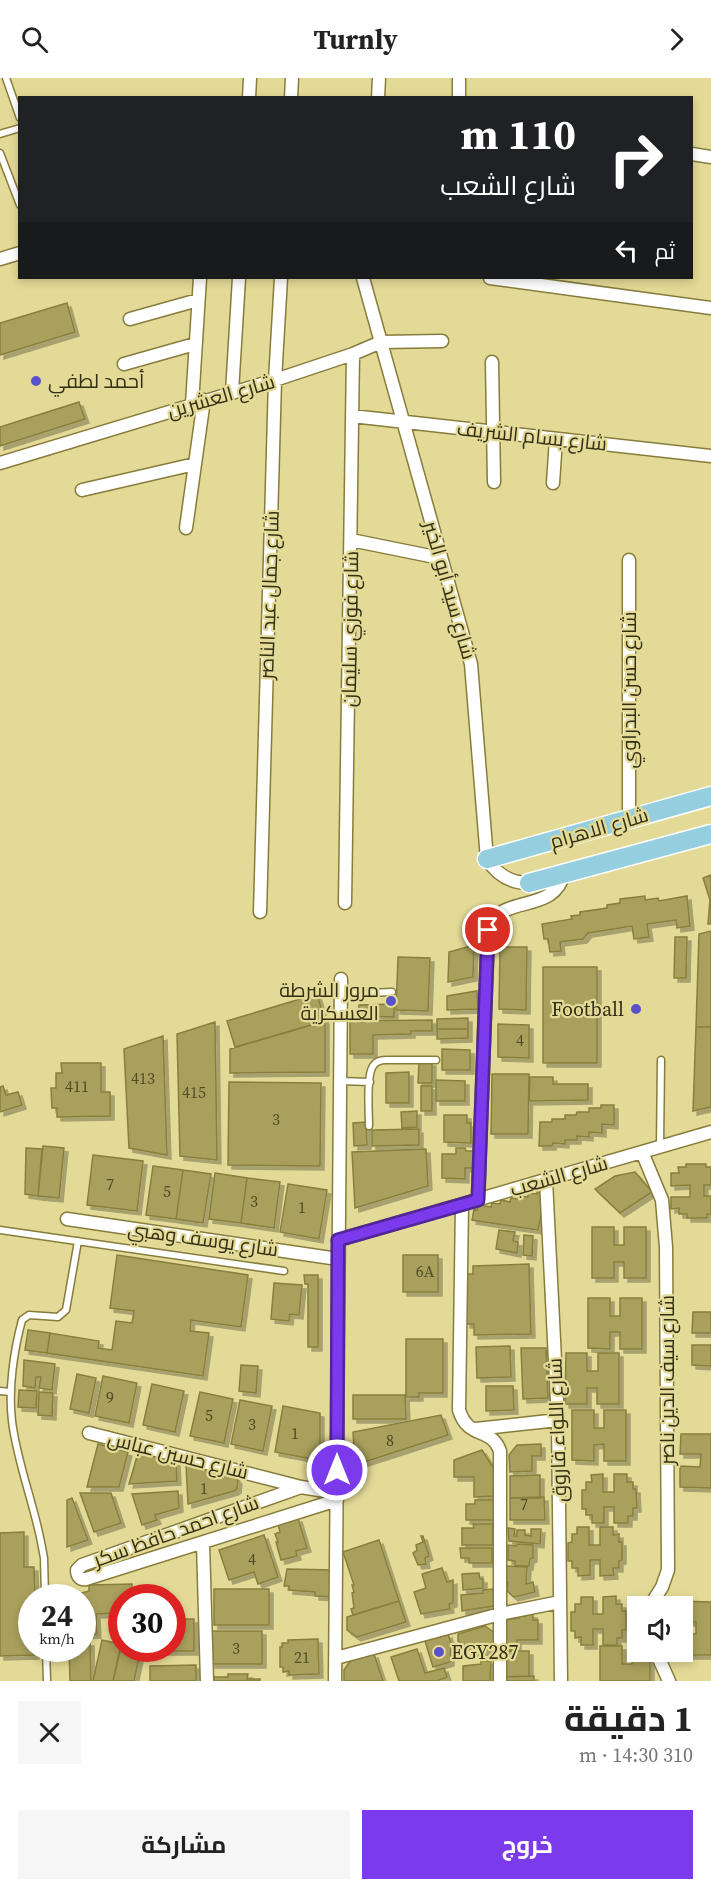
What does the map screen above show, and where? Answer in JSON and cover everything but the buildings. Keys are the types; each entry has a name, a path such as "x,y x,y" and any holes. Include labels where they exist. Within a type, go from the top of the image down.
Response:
{"main road":[{"name":"شارع الاهرام","path":"487,859 711,796"},
{"name":"شارع الاهرام","path":"529,883 711,834"}],"street":[{"path":"249,96 250,78"},
{"path":"291,96 292,78"},
{"path":"378,96 379,78"},
{"path":"459,78 459,96"},
{"path":"693,154 711,157"},
{"path":"0,259 18,254"},
{"path":"186,528 195,464 198,402 195,344 200,279"},
{"path":"232,392 239,279"},
{"name":"شارع جمال عبد الناصر","path":"260,912 281,279"},
{"name":"شارع سيد أبو الخير","path":"363,279 471,664 487,859"},
{"path":"497,279 711,308"},
{"path":"130,319 198,300"},
{"name":"شارع العشرين","path":"0,463 276,380 381,342 442,341"},
{"path":"124,364 195,344"},
{"name":"شارع فوزي سليمان","path":"345,903 353,354"},
{"path":"492,362 494,482"},
{"name":"شارع بسام الشريف","path":"352,416 711,456"},
{"path":"553,483 556,439"},
{"path":"82,490 195,464"},
{"path":"351,540 440,558"},
{"name":"شارع حسن البدراوي","path":"628,820 629,560"},
{"path":"487,859 494,870 507,879 529,883"},
{"path":"478,1200 488,930 493,919 503,910 540,900 552,894 562,881 564,873"},
{"path":"335,1681 341,979"},
{"name":"شارع الشعب","path":"338,1240 711,1132"},
{"name":"شارع سيف الدين ناصر","path":"642,1152 662,1200 666,1247 668,1570 663,1587 657,1596"},
{"name":"شارع اللواء فاروق","path":"546,1180 558,1420 561,1681"},
{"path":"462,1204 459,1410 471,1430 492,1438 500,1451 500,1681"},
{"name":"شارع يوسف وهبي","path":"68,1219 338,1259"},
{"path":"471,1430 558,1420"},
{"name":"شارع حسين عباس","path":"89,1433 337,1497"},
{"name":"شارع احمد حافظ سكر","path":"301,1487 82,1565 78,1568 77,1573 86,1580 337,1497"},
{"path":"203,1543 207,1681"},
{"path":"336,1658 500,1614 560,1602"},
{"path":"660,1662 669,1681"}],"lane":[{"path":"6,78 18,112"},
{"path":"0,134 18,129"},
{"path":"0,153 18,200"},
{"path":"340,994 392,992"},
{"path":"369,1126 371,1069 374,1064 380,1060 436,1060"},
{"path":"660,1147 661,1060"},
{"path":"340,1082 370,1082"},
{"path":"0,1230 284,1271"},
{"path":"45,1584 42,1542 14,1433 11,1392 22,1320 29,1315 58,1317 66,1310 78,1241"},
{"path":"0,1391 11,1392"},
{"path":"46,1662 46,1681"}],"place":[{"name":"أحمد لطفي","path":"36,381"},
{"name":"مرور الشرطة العسكرية","path":"391,1001"},
{"name":"Football","path":"636,1009"},
{"name":"EGY287","path":"439,1652"}],"route":[{"path":"337,1470 338,1240 478,1200 488,930"}]}
